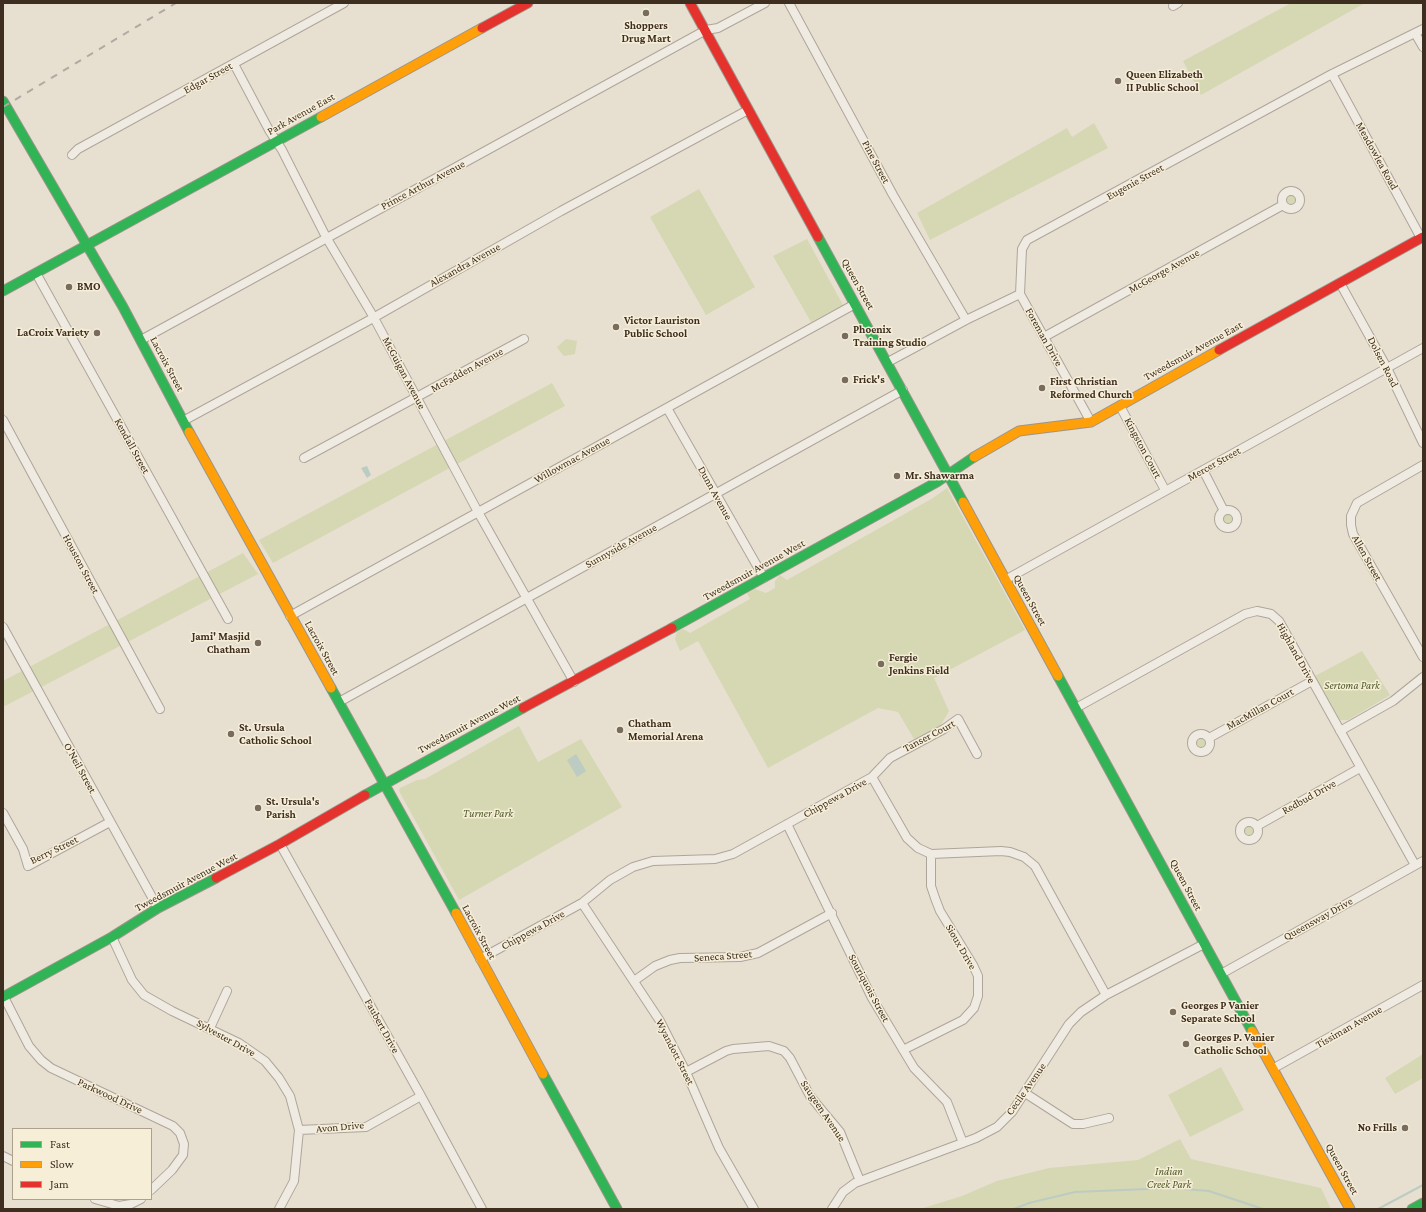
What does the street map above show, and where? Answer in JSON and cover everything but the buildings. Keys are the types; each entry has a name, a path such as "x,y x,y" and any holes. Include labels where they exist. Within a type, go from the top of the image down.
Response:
{"street":[{"name":"Edgar Street","path":"72,155 78,149 344,3"},
{"name":"Park Avenue East","path":"3,291 85,244 128,224 528,3"},
{"name":"Queen Street","path":"690,3 854,304 888,362 1005,580 1350,1209"},
{"name":"Prince Arthur Avenue","path":"141,340 326,237 706,30 718,28 765,3"},
{"name":"Pine Street","path":"789,3 893,195 966,320"},
{"name":"Eugenie Street","path":"1020,294 1022,249 1028,240 1332,74 1423,29"},
{"path":"1415,33 1423,47"},
{"name":"McGuigan Avenue","path":"234,64 326,237 373,316 478,512 574,682"},
{"name":"Meadowlea Road","path":"1332,74 1422,238"},
{"name":"Lacroix Street","path":"3,101 31,147 141,340 183,421 290,616 385,783 617,1209"},
{"name":"Alexandra Avenue","path":"183,421 561,211 748,110"},
{"name":"McGeorge Avenue","path":"1044,336 1283,205"},
{"name":"Tweedsmuir Avenue East","path":"948,474 1019,431 1091,422 1422,238"},
{"name":"Kendall Street","path":"36,273 228,619"},
{"name":"Dolsen Road","path":"1340,283 1387,368 1423,443"},
{"path":"888,362 966,320 1020,294"},
{"name":"Foreman Drive","path":"1020,294 1091,422"},
{"name":"Willowmac Avenue","path":"290,616 854,304"},
{"name":"McFadden Avenue","path":"304,458 524,339"},
{"name":"Mercer Street","path":"1005,580 1423,348"},
{"name":"Sunnyside Avenue","path":"339,702 903,390"},
{"name":"Kingston Court","path":"1120,406 1165,490"},
{"name":"Dunn Avenue","path":"666,408 764,578"},
{"name":"Houston Street","path":"3,420 160,709"},
{"name":"Allen Street","path":"1423,466 1357,503 1351,516 1350,525 1353,534 1423,657"},
{"path":"1203,470 1224,511"},
{"name":"Tweedsmuir Avenue West","path":"3,997 112,937 158,908 280,844 385,783 764,578 937,482 948,474"},
{"name":"Highland Drive","path":"1076,708 1245,614 1257,611 1271,614 1277,619 1312,680 1415,865"},
{"name":"O'Neil Street","path":"3,627 158,908"},
{"path":"1340,731 1393,701 1423,677"},
{"name":"MacMillan Court","path":"1209,738 1312,680"},
{"name":"Tanser Court","path":"872,777 890,758 944,729 958,719 977,754"},
{"name":"Redbud Drive","path":"1257,826 1360,768"},
{"name":"Chippewa Drive","path":"480,959 582,903 614,878 640,864 653,861 715,859 733,854 872,777 907,838 918,848 931,854"},
{"name":"Berry Street","path":"3,813 23,849 28,866 110,822"},
{"name":"Souriquois Street","path":"787,824 832,913 872,998 914,1068 947,1102 963,1143"},
{"name":"Faubert Drive","path":"280,844 421,1096 482,1209"},
{"path":"931,854 1001,851 1018,854 1029,862 1039,872 1106,995"},
{"name":"Sioux Drive","path":"904,1050 963,1020 974,1008 978,996 978,976 973,965 940,911 931,886 931,854"},
{"name":"Queensway Drive","path":"1221,974 1423,861"},
{"name":"Wyandott Street","path":"582,903 660,1021 686,1072 719,1148 754,1209"},
{"name":"Seneca Street","path":"634,981 655,966 670,960 680,958 740,957 758,953 832,913"},
{"name":"Sylvester Drive","path":"112,937 132,980 144,995 172,1011 210,1028 265,1061 279,1078 290,1096 300,1130 294,1181 279,1209"},
{"name":"Cecile Avenue","path":"832,1209 844,1192 860,1180 963,1143 997,1127 1012,1112 1070,1024 1081,1012 1106,995 1204,944"},
{"name":"Tissiman Avenue","path":"1274,1068 1423,985"},
{"path":"210,1028 227,991"},
{"name":"Parkwood Drive","path":"3,997 30,1046 41,1060 51,1068 173,1126 180,1133 184,1144 183,1155 172,1170 152,1189"},
{"name":"Saugeen Avenue","path":"686,1072 726,1051 733,1049 769,1046 784,1051 790,1058 810,1096 840,1132 860,1180"},
{"path":"1025,1093 1074,1124 1083,1124 1109,1118"},
{"name":"Avon Drive","path":"300,1130 366,1127 421,1096"},
{"path":"3,1156 12,1160"},
{"path":"98,1200 119,1206 131,1204 139,1200"},
{"path":"1412,1209 1423,1203"}],"green space":[{"path":"1291,3 1365,3 1201,95 1183,61"},
{"path":"1094,123 1108,148 930,240 917,213 1067,128 1072,137"},
{"path":"699,189 755,287 706,315 650,217"},
{"path":"1289,195 1293,195 1295,196 1295,204 1289,205 1286,202 1286,198"},
{"path":"807,239 843,305 811,322 773,256"},
{"path":"566,339 577,341 575,354 564,356 558,349 557,347"},
{"path":"552,383 565,406 273,563 259,540"},
{"path":"947,488 1025,630 934,678 949,711 941,725 914,739 898,712 878,708 768,768 698,641 680,651 675,639 677,632 683,629 690,633 750,599 747,593 755,589 766,593 775,588 775,581 780,575 787,580 933,498"},
{"path":"1226,514 1230,514 1232,515 1232,523 1226,524 1223,521 1223,517"},
{"path":"243,553 258,574 3,707 3,681"},
{"name":"Sertoma Park","path":"1362,651 1390,695 1348,720 1340,720 1315,676"},
{"name":"Turner Park","path":"519,726 538,762 581,739 622,807 459,900 399,791 400,788 417,780 425,779"},
{"path":"1199,738 1203,738 1205,739 1205,747 1199,748 1196,745 1196,741"},
{"path":"1247,825 1251,825 1253,826 1253,834 1247,835 1244,832 1244,828"},
{"path":"1423,1054 1423,1078 1395,1094 1385,1078"},
{"path":"1221,1067 1244,1110 1190,1137 1168,1095"},
{"name":"Indian Creek Park","path":"1180,1139 1191,1159 1321,1188 1331,1209 920,1209 962,1196 997,1181 1049,1168 1138,1160"}],"shaded area":[{"path":"367,466 371,475 367,478 361,468"},
{"path":"576,754 586,771 577,777 567,760"}],"waterway":[{"path":"1378,1209 1423,1185"},
{"path":"1014,1209 1029,1203 1075,1192 1171,1188 1209,1191 1263,1209"}],"railway":[{"path":"3,107 176,3"}],"traffic: fast":[{"path":"3,101 123,307 189,432"},
{"path":"3,291 321,117"},
{"path":"818,237 963,502"},
{"path":"672,628 937,482 974,457"},
{"path":"1058,676 1252,1031"},
{"path":"331,688 456,913"},
{"path":"365,795 523,708"},
{"path":"3,997 112,937 158,908 216,878"},
{"path":"543,1074 617,1209"},
{"path":"1412,1209 1423,1203"}],"traffic: slow":[{"path":"321,117 482,28"},
{"path":"974,457 1019,431 1091,422 1219,350"},
{"path":"189,432 331,688"},
{"path":"963,502 1058,676"},
{"path":"456,913 543,1074"},
{"path":"1252,1031 1350,1209"}],"traffic: jam":[{"path":"482,28 528,3"},
{"path":"690,3 818,237"},
{"path":"1219,350 1423,237"},
{"path":"523,708 672,628"},
{"path":"216,878 280,844 365,795"}],"place":[{"name":"Shoppers Drug Mart","path":"646,13"},
{"name":"Queen Elizabeth II Public School","path":"1118,81"},
{"name":"BMO","path":"69,287"},
{"name":"Victor Lauriston Public School","path":"616,327"},
{"name":"LaCroix Variety","path":"97,333"},
{"name":"Phoenix Training Studio","path":"845,336"},
{"name":"Frick's","path":"845,380"},
{"name":"First Christian Reformed Church","path":"1042,388"},
{"name":"Mr. Shawarma","path":"897,476"},
{"name":"Jami' Masjid Chatham","path":"258,643"},
{"name":"Fergie Jenkins Field","path":"881,664"},
{"name":"Chatham Memorial Arena","path":"620,730"},
{"name":"St. Ursula Catholic School","path":"231,734"},
{"name":"St. Ursula's Parish","path":"258,808"},
{"name":"Georges P Vanier Separate School","path":"1173,1012"},
{"name":"Georges P. Vanier Catholic School","path":"1186,1044"},
{"name":"No Frills","path":"1405,1128"}]}
